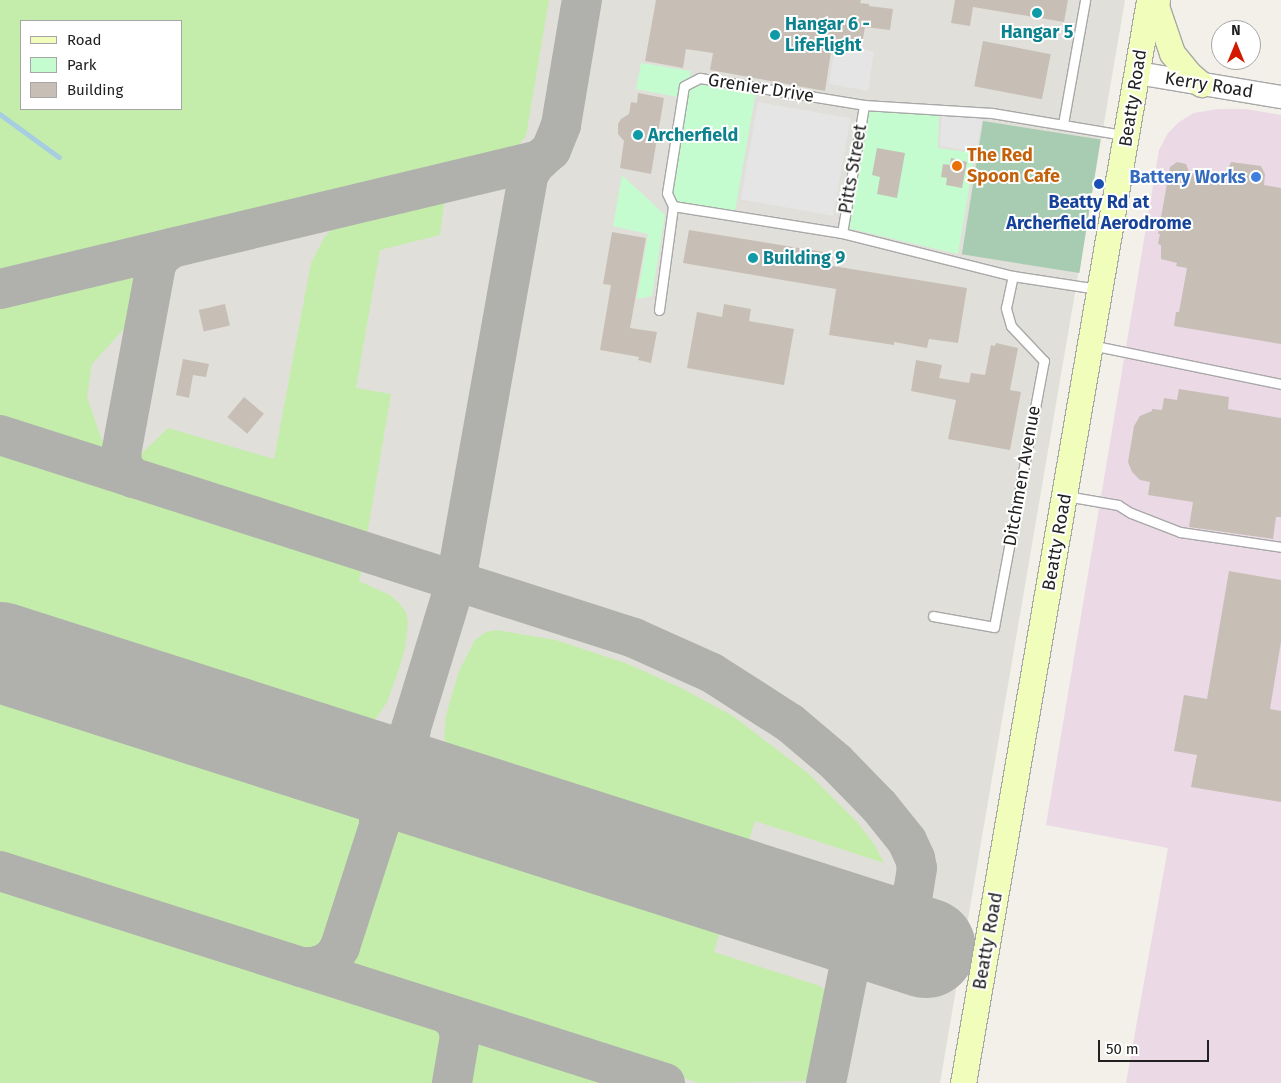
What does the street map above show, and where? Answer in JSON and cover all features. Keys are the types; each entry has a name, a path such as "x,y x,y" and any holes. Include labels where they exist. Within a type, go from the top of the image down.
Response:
{"main road":[{"name":"Beatty Road","path":"963,1083 1101,290 1149,0"},
{"path":"1156,0 1158,13 1172,53 1201,84"}],"street":[{"name":"Kerry Road","path":"1137,73 1281,97"}],"lane":[{"path":"1063,124 1085,0"},
{"name":"Grenier Drive","path":"673,206 666,193 684,86 700,78 864,105 992,112 1127,136"},
{"name":"Pitts Street","path":"842,232 864,105"},
{"path":"659,310 673,206 842,232 1013,276 1101,290"},
{"name":"Ditchmen Avenue","path":"933,616 994,627 1044,361 1011,326 1006,308 1013,276"},
{"path":"1091,345 1281,384"},
{"path":"1065,496 1118,505 1131,513 1180,532 1281,547"}],"shaded area":[{"path":"0,0 1125,0 940,1083 0,1083"},
{"path":"836,41 862,46 862,49 874,52 868,91 829,84"},
{"path":"758,102 851,118 833,216 741,199"},
{"path":"1218,109 1246,109 1281,115 1281,1083 1126,1083 1168,848 1046,825 1159,150 1168,133 1179,122 1194,113"},
{"path":"942,112 983,115 976,152 940,146"}],"green space":[{"path":"0,0 549,0 526,136 511,154 0,273"},
{"path":"641,63 691,71 690,79 678,97 636,89"},
{"path":"700,82 756,91 735,211 676,202 671,191 687,88"},
{"path":"867,109 939,112 938,148 975,153 958,254 847,228"},
{"path":"983,121 1101,140 1079,273 962,254"},
{"path":"622,175 665,215 652,296 637,299 648,234 613,226"},
{"path":"445,198 440,235 380,250 356,388 391,394 367,535 359,536 140,466 137,462 139,456 168,428 274,459 311,263 325,236 340,223"},
{"path":"133,272 138,280 132,320 92,364 87,397 103,443 101,454 0,421 0,303"},
{"path":"0,450 346,560 361,572 359,581 390,595 399,603 406,612 408,622 405,648 398,672 387,702 375,720 370,723 360,723 357,728 0,614"},
{"path":"496,630 556,640 628,664 679,687 733,716 809,774 857,822 874,844 884,863 755,821 745,853 463,762 448,747 444,738 446,715 459,671 475,640 486,632"},
{"path":"0,689 362,804 366,809 364,829 329,939 321,953 310,959 0,859"},
{"path":"405,818 723,920 714,952 820,986 823,989 825,993 810,1071 806,1081 699,1083 356,973 352,964 354,950 389,839 394,828"},
{"path":"0,883 438,1021 444,1026 447,1035 441,1083 0,1083"},
{"path":"489,1041 625,1083 464,1083 471,1054 482,1043"}],"building":[{"name":"Hangar 6 - LifeFlight","path":"656,0 861,0 860,3 869,4 869,6 893,9 890,30 865,27 862,45 833,39 825,91 710,70 713,53 686,49 683,68 645,61"},
{"name":"Hangar 5","path":"955,0 1068,0 1064,22 973,7 970,26 951,23"},
{"path":"983,41 1051,54 1042,99 974,86"},
{"name":"Archerfield","path":"638,93 664,98 651,174 620,168 624,141 618,134 618,124 621,119 629,114 631,102 637,103"},
{"path":"877,148 905,153 897,198 877,194 880,177 872,175"},
{"path":"951,158 967,162 962,188 946,185 947,178 941,177 943,164 950,165"},
{"path":"1177,162 1186,164 1189,172 1224,179 1231,162 1261,166 1265,174 1264,185 1281,188 1281,344 1174,326 1176,312 1179,312 1187,268 1176,266 1177,263 1161,259 1161,245 1158,244 1160,234 1158,234 1170,167"},
{"path":"689,230 824,252 821,264 967,288 958,343 929,339 927,348 894,342 894,345 829,335 836,289 683,263"},
{"path":"612,232 646,238 630,328 657,332 651,363 638,360 639,357 600,350 611,285 603,284"},
{"path":"225,304 230,325 204,332 199,310"},
{"path":"724,304 751,309 749,321 794,329 784,385 687,368 697,312 722,317"},
{"path":"996,343 1018,348 1010,390 1021,392 1010,450 948,439 956,400 911,391 916,360 942,365 939,378 969,383 971,373 985,375 991,345 995,346"},
{"path":"183,359 209,364 206,377 193,375 189,398 176,395"},
{"path":"1179,389 1229,397 1228,409 1281,418 1281,517 1276,517 1273,539 1189,527 1193,502 1148,495 1150,482 1140,480 1132,472 1128,462 1134,426 1140,416 1152,411 1152,409 1162,410 1164,398 1177,400"},
{"path":"244,397 264,414 247,434 227,417"},
{"path":"1229,571 1281,580 1281,642 1270,709 1281,711 1281,802 1191,787 1197,755 1174,751 1184,695 1207,699"}],"waterway":[{"path":"0,114 59,157"}],"taxiway":[{"path":"572,835 438,789 419,773 411,758 409,741 411,728 456,581 528,175 536,163 551,150 561,125 582,0"},
{"path":"0,289 540,160"},
{"path":"133,478 123,468 121,454 156,265 161,256 172,248"},
{"path":"0,435 634,638 712,673 790,723 836,762 879,806 907,841 915,858 917,868 913,892 905,904 892,916 868,930 853,949 826,1083"},
{"path":"218,721 350,766 370,783 379,800 379,826 340,947 334,957 324,964 313,967 301,967"},
{"path":"0,871 665,1083"},
{"path":"715,881 845,920 854,920 874,911 885,912 907,919 912,928 910,946 902,953 885,957 871,948 862,930 816,915"},
{"path":"448,1014 457,1024 460,1036 452,1083"}],"runway":[{"path":"0,652 926,948"}],"place":[{"name":"Hangar 5","path":"1037,13"},
{"name":"Hangar 6 - LifeFlight","path":"775,35"},
{"name":"Archerfield","path":"638,135"},
{"name":"The Red Spoon Cafe","path":"957,166"},
{"name":"Battery Works","path":"1256,177"},
{"name":"Beatty Rd at Archerfield Aerodrome","path":"1099,184"},
{"name":"Building 9","path":"753,258"}]}
